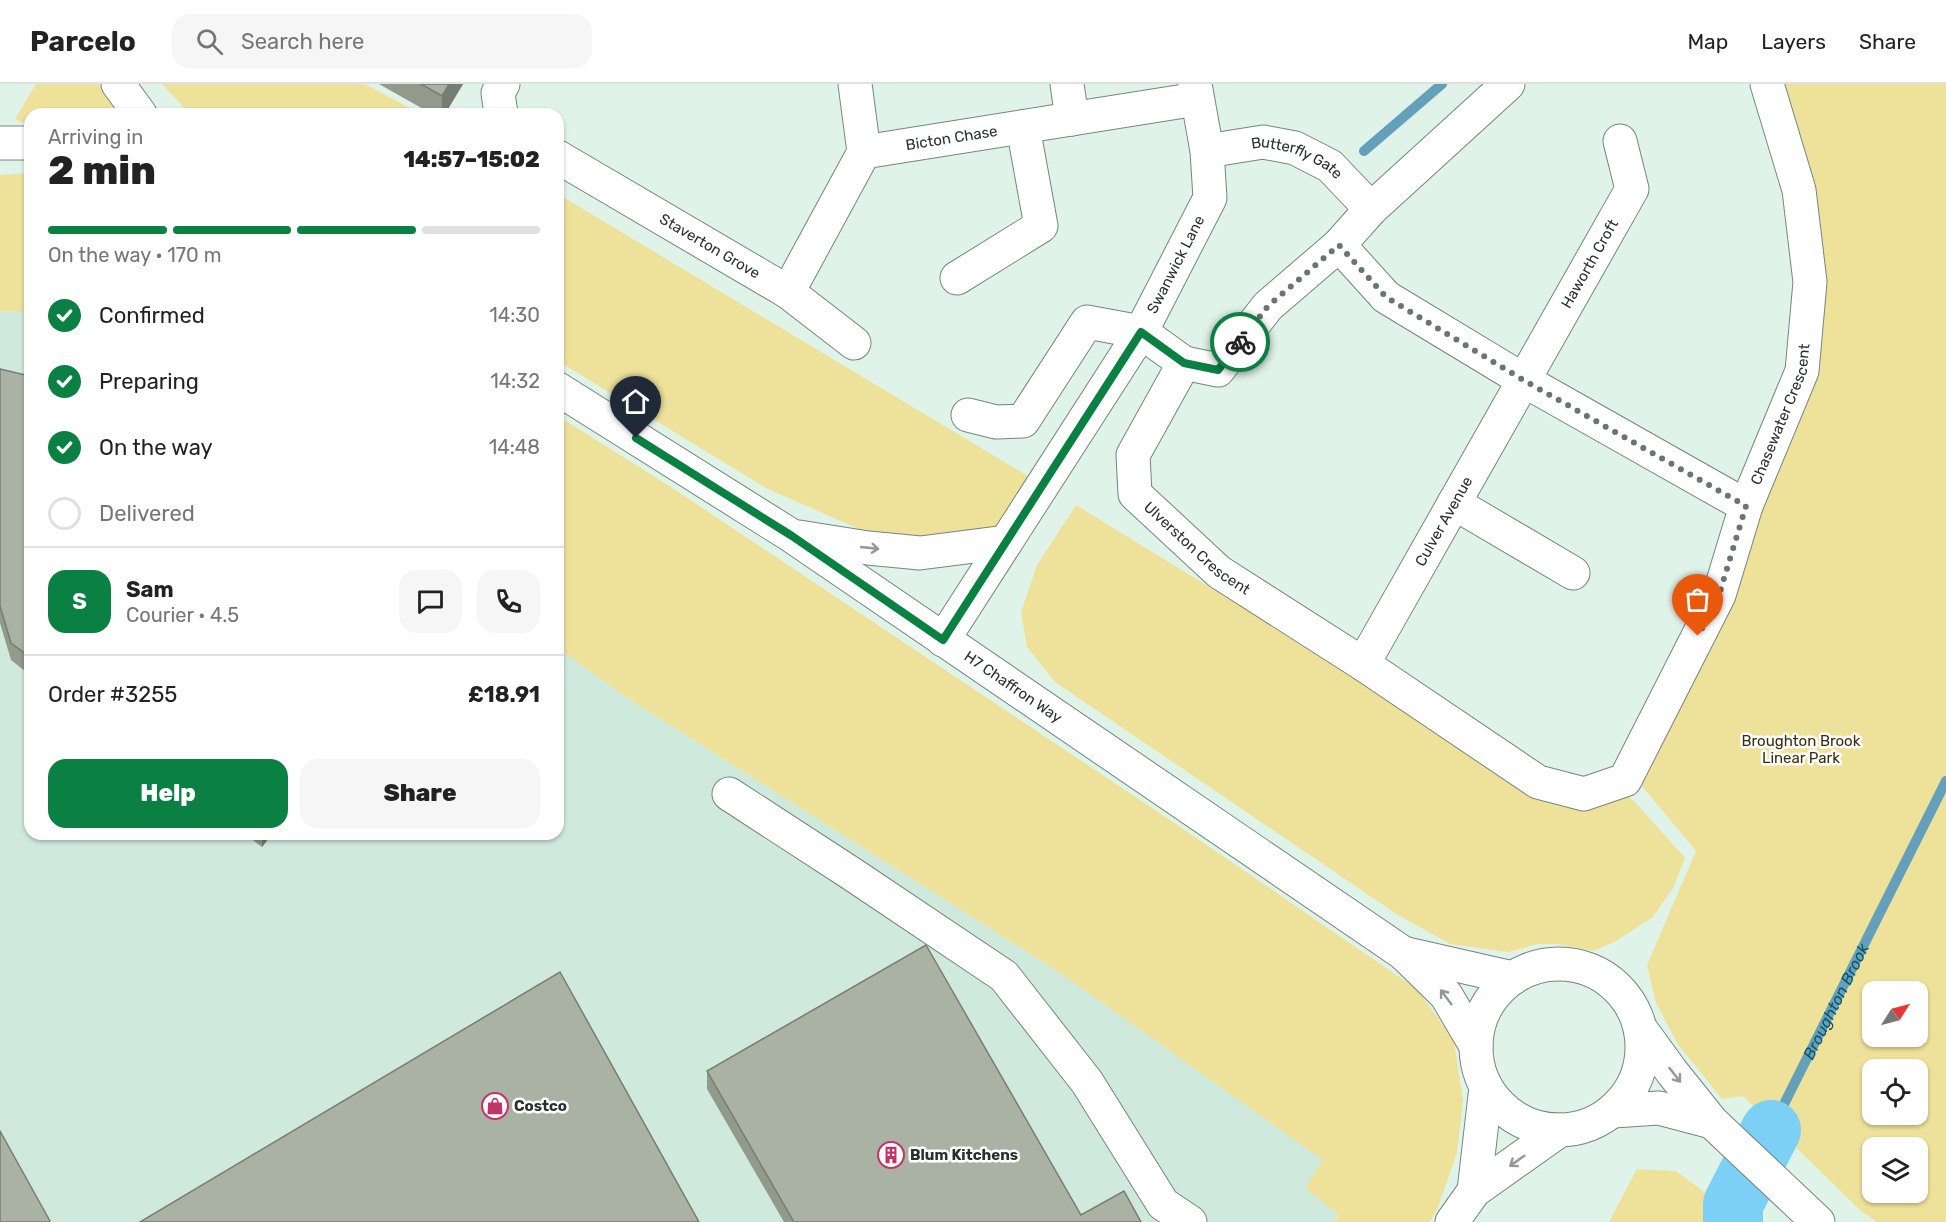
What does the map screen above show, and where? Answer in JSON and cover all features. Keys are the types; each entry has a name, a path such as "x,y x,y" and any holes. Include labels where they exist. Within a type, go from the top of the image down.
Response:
{"street":[{"path":"118,84 136,108"},
{"path":"788,292 864,152 855,84"},
{"path":"1067,84 1072,119"},
{"path":"968,415 996,422 1023,421 1087,322 1141,332 1184,363 1218,370 1268,306 1339,245 1371,209 1508,84"},
{"name":"Chasewater Crescent","path":"1362,664 1538,782 1584,794 1625,780 1719,595 1746,506 1802,371 1810,282 1798,190 1767,84"},
{"name":"Bicton Chase","path":"864,152 1072,119 1196,92"},
{"name":"Swanwick Lane","path":"943,640 1141,332 1210,198 1207,151 1196,92"},
{"path":"957,278 1041,226 1023,127"},
{"name":"Haworth Croft","path":"1525,381 1632,189 1620,141"},
{"name":"Butterfly Gate","path":"1207,151 1263,142 1295,148 1330,166 1371,209"},
{"path":"0,143 24,143"},
{"name":"Staverton Grove","path":"564,161 788,292 854,343"},
{"path":"1339,245 1386,297 1525,381 1746,506"},
{"name":"Ulverston Crescent","path":"1184,363 1133,455 1135,494 1219,572 1362,664"},
{"name":"Culver Avenue","path":"1362,664 1525,381"},
{"name":"H7 Chaffron Way","path":"564,393 792,536 1403,953 1446,995 1476,1046"},
{"path":"1455,503 1573,573"},
{"path":"792,536 868,548 920,552 1006,542"},
{"path":"729,794 1004,976 1088,1082 1163,1204 1190,1222"},
{"name":"H7 Chaffron Way","path":"1403,953 1513,978"},
{"path":"1556,964 1579,966 1600,974 1618,988 1632,1006 1640,1028 1643,1051 1638,1074 1628,1095 1613,1111 1588,1126 1560,1130 1538,1127 1518,1119 1500,1105 1486,1087 1477,1060 1476,1046 1479,1026 1486,1007 1498,991 1513,978 1534,968 1556,964"},
{"path":"1640,1028 1712,1122 1818,1222"},
{"path":"1474,1191 1486,1087"},
{"path":"1613,1111 1659,1108 1712,1122"},
{"path":"1452,1222 1474,1191 1560,1130"}],"shaded area":[{"path":"0,311 24,312 24,840 564,840 564,652 623,695 1059,972 1324,1160 1306,1188 1339,1215 1334,1222 0,1222"}],"green space":[{"path":"36,84 99,84 122,108 24,108 24,122 15,119"},
{"path":"162,84 365,84 410,108 184,108"},
{"name":"Broughton Brook Linear Park","path":"1781,84 1946,84 1946,1222 1877,1222 1862,1212 1743,1096 1722,1099 1677,1043 1656,1003 1647,965 1696,851 1632,774 1813,373"},
{"path":"24,173 24,312 0,311 0,175"},
{"path":"564,198 1031,478 999,526 931,538 861,530 766,488 564,365"},
{"path":"564,420 674,489 1170,820 1417,989 1454,1041 1463,1101 1457,1153 1437,1210 1430,1222 1334,1222 1339,1215 1305,1188 1323,1160 1059,972 623,695 564,652"},
{"path":"1076,505 1545,794 1585,808 1601,805 1625,794 1636,803 1685,858 1673,888 1653,917 1616,941 1594,951 1558,944 1537,944 1509,952 1450,944 1398,915 1055,682 1027,647 1021,612 1037,565"},
{"path":"1637,1169 1676,1171 1745,1222 1609,1222"}],"building":[{"path":"421,84 449,84 442,96"},
{"path":"0,369 24,375 24,653 11,643 0,606"},
{"name":"Blum Kitchens","path":"926,945 1081,1215 1124,1191 1141,1222 794,1222 707,1071"},
{"name":"Costco","path":"560,972 699,1222 140,1222"},
{"path":"0,1131 50,1221 49,1222 0,1222"}],"waterway":[{"path":"1364,151 1442,84"},
{"name":"Broughton Brook","path":"1771,1130 1946,781"},
{"name":"Broughton Brook","path":"1733,1222 1733,1204 1771,1130"}],"way so far":[{"path":"1240,342 1268,306 1339,245 1386,297 1525,381 1746,506 1719,595 1698,636"}],"place":[{"name":"Costco","path":"495,1106"},
{"name":"Blum Kitchens","path":"891,1155"}],"route":[{"path":"636,438 792,536 943,640 1141,332 1184,363 1218,370 1240,342"}]}
